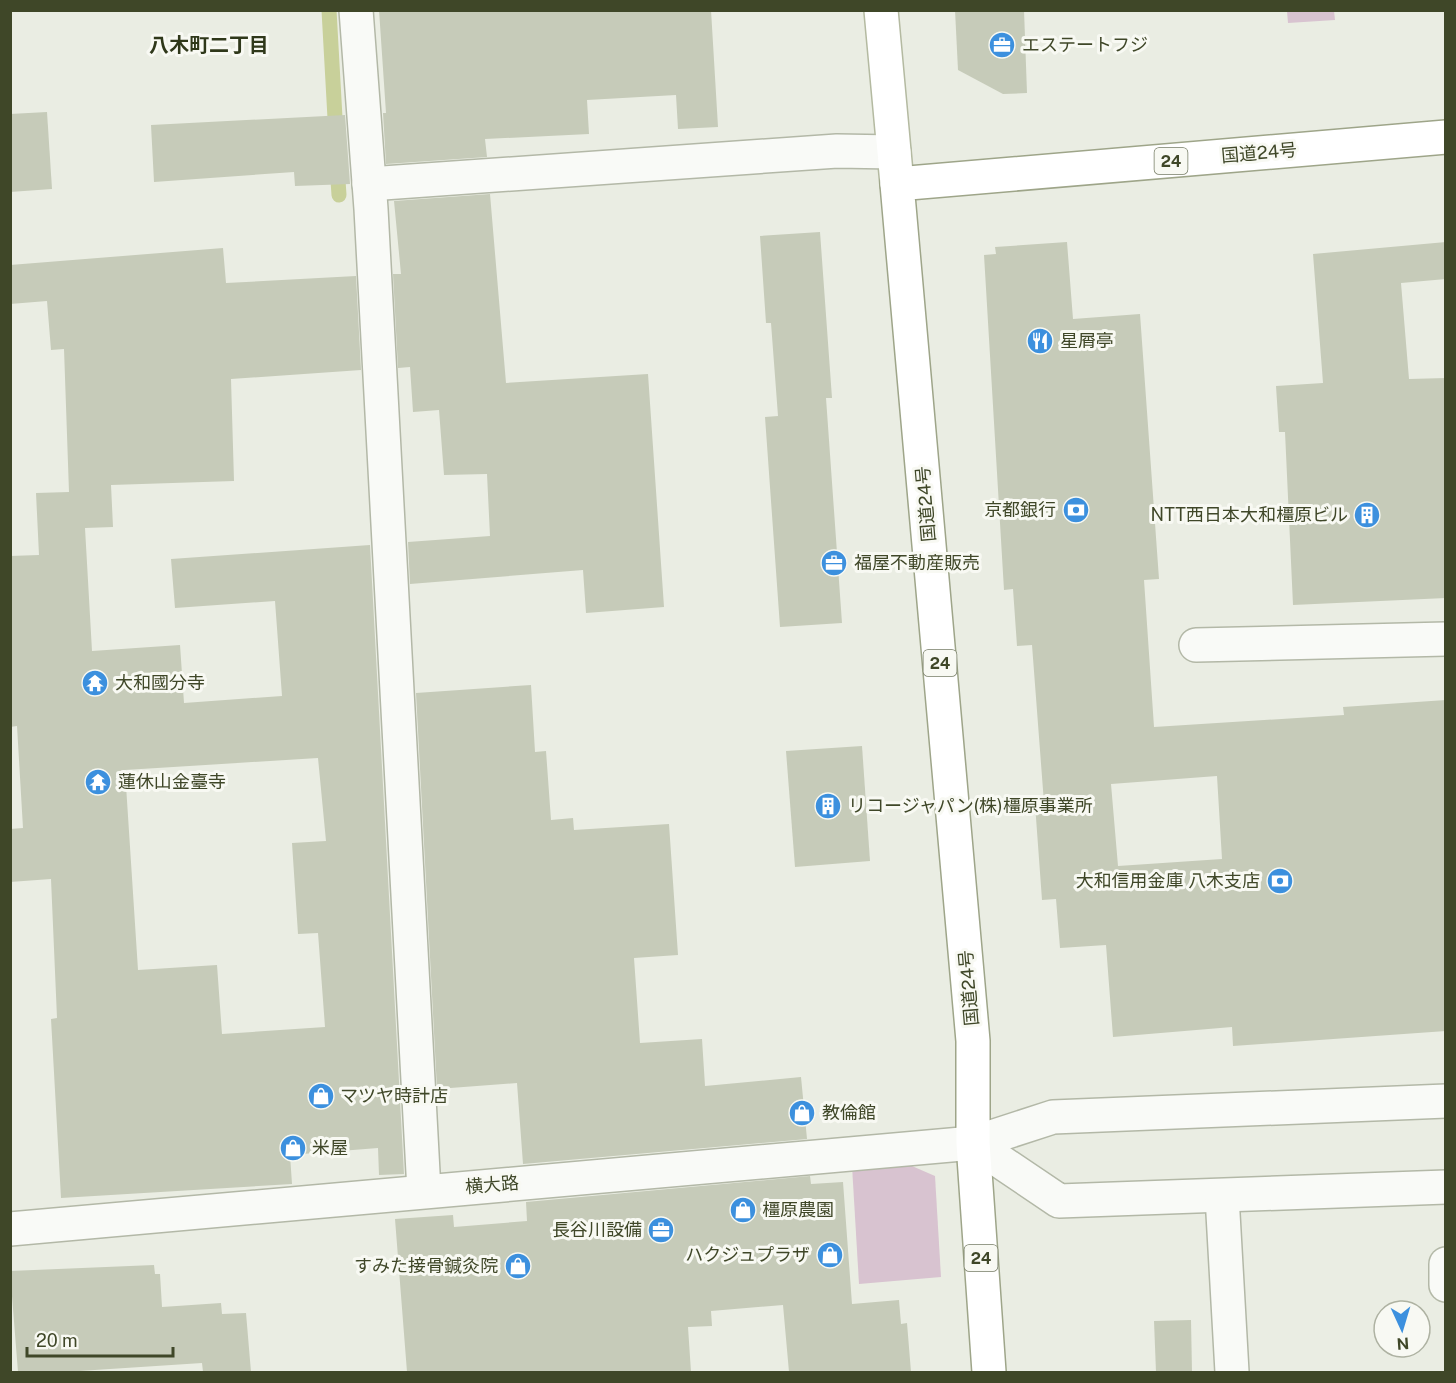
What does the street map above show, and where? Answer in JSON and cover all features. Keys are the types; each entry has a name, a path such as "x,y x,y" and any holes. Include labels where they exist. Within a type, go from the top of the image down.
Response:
{"main road":[{"path":"881,10 897,184"},
{"name":"国道24号","path":"989,1372 973,1143 974,1041 897,184 1446,137"}],"street":[{"path":"356,10 369,184 424,1191"},
{"path":"369,184 837,151 894,152"},
{"path":"1196,645 1446,639"},
{"name":"横大路","path":"10,1229 973,1143 1053,1117 1446,1101"},
{"path":"973,1143 1059,1201 1446,1186"},
{"path":"1222,1196 1232,1372"},
{"path":"1446,1264 1446,1285"}],"shaded area":[{"path":"1287,11 1334,11 1335,20 1288,23"},
{"path":"905,1163 935,1176 941,1277 859,1284 852,1166"}],"building":[{"path":"379,10 711,10 718,127 678,129 676,95 587,100 589,134 485,139 487,157 386,164 383,113 386,113"},
{"path":"955,10 1024,10 1027,93 1003,94 958,70"},
{"path":"47,112 52,189 10,192 10,114"},
{"path":"345,115 350,184 295,186 294,172 154,182 151,125"},
{"path":"490,194 506,383 648,374 664,607 586,613 583,570 410,584 408,542 490,536 487,474 444,475 439,410 413,412 410,367 398,368 393,274 401,274 394,201"},
{"path":"820,232 832,398 826,398 842,623 780,627 765,417 778,416 771,323 766,323 760,236"},
{"path":"1067,242 1073,319 1140,314 1159,579 1144,580 1154,727 1344,715 1343,707 1446,700 1446,1031 1233,1046 1232,1027 1113,1037 1106,945 1060,948 1056,899 1042,900 1035,804 1044,803 1032,645 1017,646 1013,589 1004,590 984,255 996,254 995,247","holes":["1217,776 1222,859 1118,866 1111,784"]},
{"name":"NTT西日本大和橿原ビル","path":"1446,242 1446,279 1401,283 1409,379 1446,378 1446,598 1293,605 1285,432 1279,432 1276,386 1323,383 1313,254"},
{"path":"223,248 226,283 356,276 361,370 231,379 234,481 111,485 113,527 85,528 92,651 180,645 184,703 282,696 275,601 175,608 171,559 370,545 404,1174 379,1175 378,1148 290,1155 292,1184 61,1198 51,1019 57,1018 51,879 10,882 10,829 23,828 17,726 10,727 10,556 39,555 36,493 69,492 64,349 51,350 47,301 10,304 10,265","holes":["318,758 326,841 292,843 298,934 318,933 325,1027 222,1034 217,965 138,970 125,770"]},
{"path":"531,685 535,752 546,751 551,820 573,818 574,830 669,824 678,955 634,958 640,1043 702,1039 705,1086 801,1077 807,1139 523,1164 517,1083 437,1089 416,693"},
{"name":"リコージャパン(株)橿原事業所","path":"862,746 870,861 795,867 786,751"},
{"path":"810,1176 811,1184 843,1182 852,1304 899,1300 901,1324 907,1323 911,1372 789,1372 783,1305 711,1311 712,1326 688,1327 691,1372 407,1372 395,1219 453,1215 454,1227 527,1221 526,1202"},
{"path":"154,1265 155,1274 160,1274 162,1307 221,1303 222,1314 246,1313 251,1372 203,1372 202,1363 64,1372 18,1372 10,1271"},
{"path":"1191,1320 1192,1372 1156,1372 1154,1321"}],"waterway":[{"path":"329,10 336,136"},
{"path":"337,166 339,195"}],"place":[{"name":"エステートフジ","path":"1002,45"},
{"name":"星屑亭","path":"1040,341"},
{"name":"京都銀行","path":"1076,510"},
{"name":"NTT西日本大和橿原ビル","path":"1367,515"},
{"name":"福屋不動産販売","path":"834,563"},
{"name":"大和國分寺","path":"95,683"},
{"name":"蓮休山金臺寺","path":"98,782"},
{"name":"リコージャパン(株)橿原事業所","path":"828,806"},
{"name":"大和信用金庫 八木支店","path":"1280,881"},
{"name":"マツヤ時計店","path":"321,1096"},
{"name":"教倫館","path":"802,1113"},
{"name":"米屋","path":"293,1148"},
{"name":"橿原農園","path":"743,1210"},
{"name":"長谷川設備","path":"661,1230"},
{"name":"ハクジュプラザ","path":"830,1255"},
{"name":"すみた接骨鍼灸院","path":"518,1266"}],"district":[{"name":"八木町二丁目","path":"209,45"}]}
